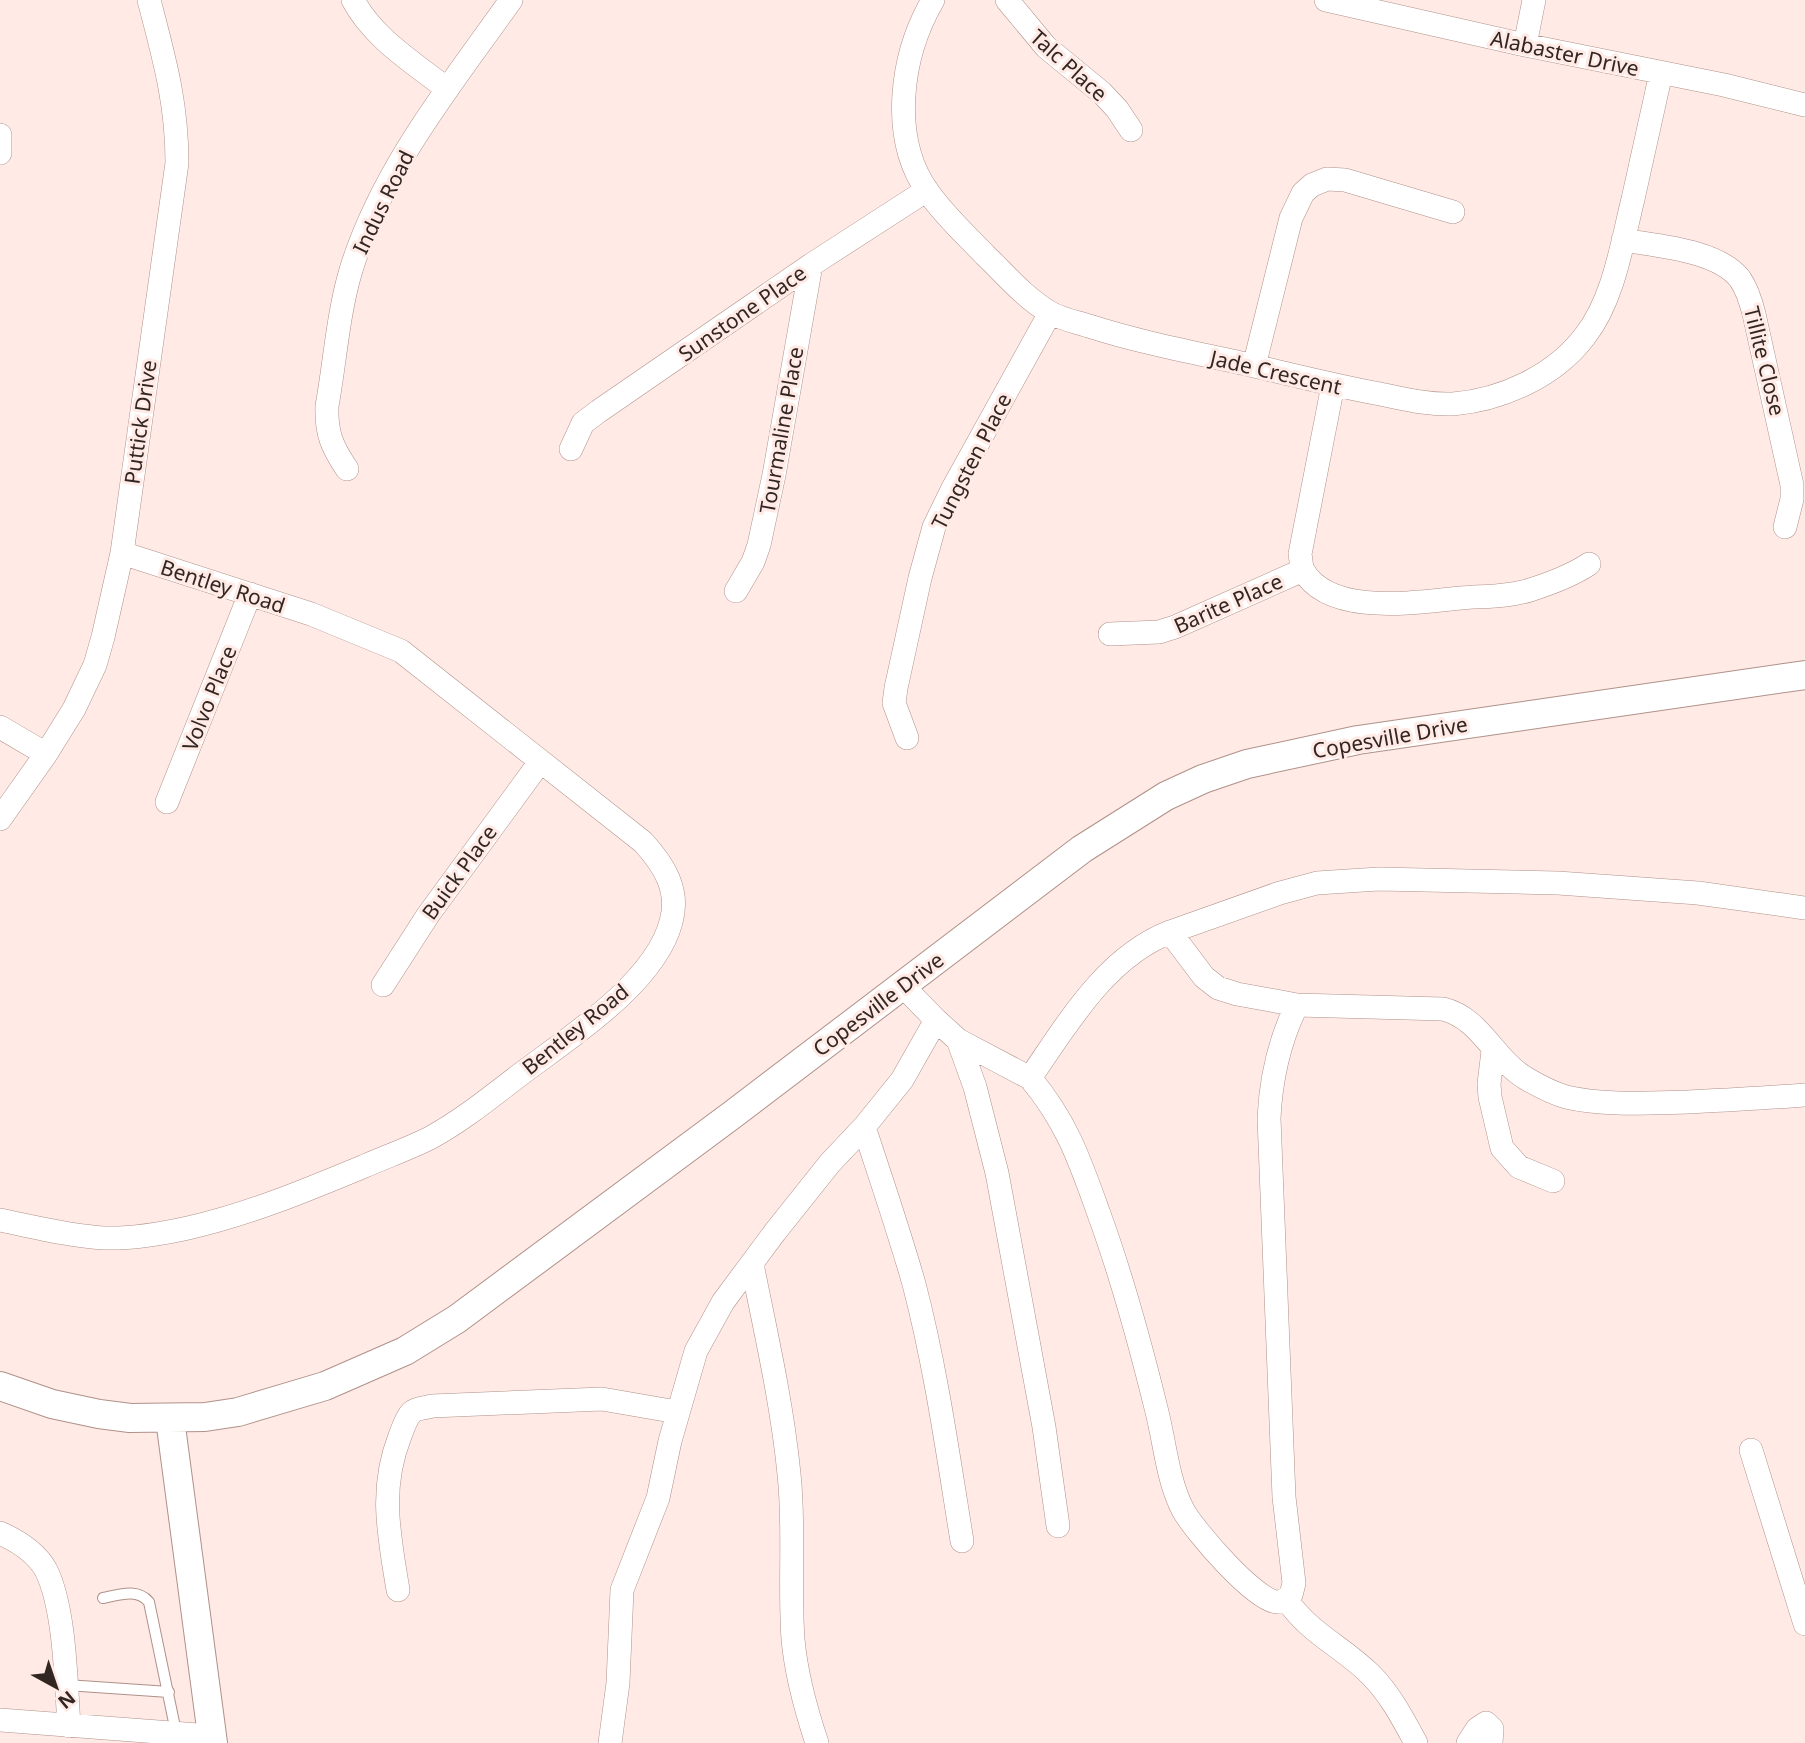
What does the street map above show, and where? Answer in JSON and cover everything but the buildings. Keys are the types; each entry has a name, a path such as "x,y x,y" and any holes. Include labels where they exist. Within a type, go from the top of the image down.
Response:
{"street":[{"name":"Puttick Drive","path":"0,819 74,709 94,665 122,553 177,163 173,95 149,0"},
{"path":"353,0 377,32 447,89"},
{"name":"Indus Road","path":"347,469 330,442 326,428 327,407 350,272 362,237 405,152 511,0"},
{"name":"Jade Crescent","path":"933,0 919,27 908,63 904,94 906,131 911,151 927,190 957,226 1005,275 1050,313 1131,339 1427,404 1492,397 1515,389 1562,360 1586,336 1604,303 1623,240 1661,74"},
{"name":"Talc Place","path":"1007,0 1046,47 1102,93 1131,130"},
{"name":"Alabaster Drive","path":"1326,0 1360,3 1525,44 1724,85 1805,105"},
{"path":"1525,44 1534,0"},
{"path":"0,135 0,153"},
{"path":"1254,366 1291,218 1303,193 1312,185 1326,179 1345,180 1453,212"},
{"name":"Sunstone Place","path":"571,449 583,424 599,411 811,265 927,190"},
{"name":"Tillite Close","path":"1623,240 1709,258 1729,268 1740,279 1749,295 1754,314 1789,468 1792,499 1785,527"},
{"name":"Tourmaline Place","path":"736,591 753,562 759,545 811,265"},
{"name":"Tungsten Place","path":"907,738 894,703 920,578 934,527 1050,313"},
{"path":"1333,385 1300,554 1303,570 1316,584 1344,600 1416,603 1528,591 1568,577 1589,564"},
{"name":"Bentley Road","path":"0,1220 104,1238 139,1237 190,1227 286,1198 430,1138 464,1116 593,1020 638,978 664,942 672,921 672,887 668,874 643,842 401,651 311,614 122,553"},
{"name":"Barite Place","path":"1110,634 1159,632 1175,627 1303,570"},
{"name":"Volvo Place","path":"167,802 250,594"},
{"name":"Copesville Drive","path":"0,1385 52,1404 85,1411 131,1418 205,1417 238,1412 325,1386 405,1351 457,1319 1083,849 1156,802 1203,779 1247,764 1358,740 1805,676"},
{"path":"0,727 46,754"},
{"name":"Buick Place","path":"383,985 428,915 540,762"},
{"path":"1030,1077 1081,1004 1119,965 1156,937 1280,893 1317,883 1379,879 1558,883 1698,893 1805,908"},
{"path":"1171,932 1204,977 1218,988 1297,1005 1443,1009 1454,1012 1474,1026 1493,1051 1518,1074 1566,1097 1641,1103 1805,1095"},
{"path":"903,986 958,1040 1030,1077 1067,1130 1115,1259 1183,1510 1250,1588 1272,1601 1286,1599 1291,1595 1294,1583 1284,1497 1270,1204 1269,1118 1271,1081 1285,1030 1297,1005"},
{"path":"610,1743 618,1683 622,1590 658,1498 677,1412 696,1351 723,1302 799,1200 902,1080 936,1020"},
{"path":"958,1040 975,1087 998,1173 1044,1427 1058,1526"},
{"path":"1493,1051 1490,1097 1502,1148 1519,1167 1553,1181"},
{"path":"864,1126 895,1218 914,1286 935,1380 962,1541"},
{"path":"752,1264 774,1367 789,1474 793,1534 793,1643 805,1706 817,1743"},
{"path":"398,1590 388,1529 388,1476 390,1460 406,1421 416,1410 432,1406 602,1399 677,1412"},
{"path":"0,1720 176,1732 212,1739 170,1419"},
{"path":"1751,1450 1805,1624"},
{"path":"0,1533 26,1548 46,1570 57,1611 65,1661 69,1726"},
{"path":"1286,1599 1314,1632 1373,1676 1397,1709 1416,1743"},
{"path":"1468,1743 1477,1729 1486,1724 1492,1730 1490,1743"}],"lane":[{"path":"103,1598 134,1594 145,1597 149,1602 176,1732"},
{"path":"66,1685 169,1692"}]}
